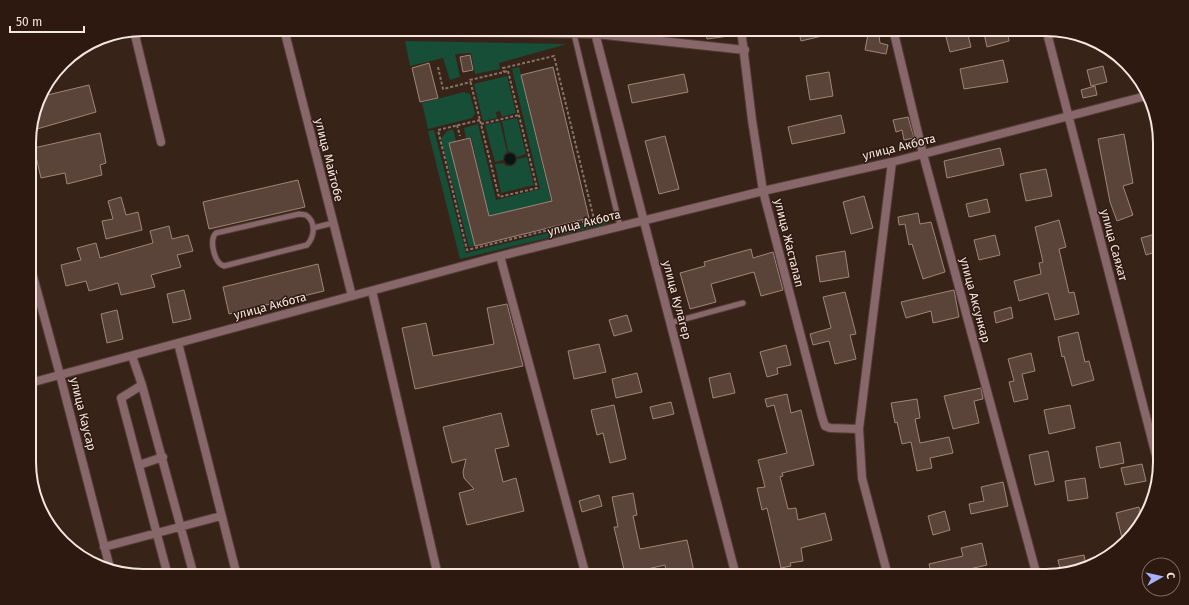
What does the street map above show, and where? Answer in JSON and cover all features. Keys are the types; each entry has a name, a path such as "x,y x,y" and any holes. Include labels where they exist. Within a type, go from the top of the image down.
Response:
{"street":[{"name":"улица Майтобе","path":"286,36 352,296"},
{"name":"улица Кулагер","path":"596,36 734,569"},
{"path":"628,36 745,50"},
{"name":"улица Жасталап","path":"742,36 752,120 763,191 822,417 825,426 830,428 859,429"},
{"name":"улица Аксункар","path":"895,36 923,154 1035,569"},
{"name":"улица Саяхат","path":"1048,36 1153,444"},
{"path":"135,37 161,142"},
{"name":"улица Акбота","path":"36,381 500,256 763,191 892,162 1143,97"},
{"path":"886,569 862,478 859,429 892,162"},
{"path":"500,256 584,569"},
{"name":"улица Каусар","path":"36,287 109,563"},
{"path":"372,290 436,569"},
{"path":"178,343 235,569"},
{"path":"132,356 163,457 192,569"},
{"path":"142,385 121,398 166,569"},
{"path":"139,465 163,457"},
{"path":"104,547 221,516"}],"lane":[{"path":"574,36 620,226"},
{"path":"299,214 306,215 310,218 313,228 312,238 303,247 224,266 216,260 213,237 218,232 299,214"},
{"path":"313,228 333,223"},
{"path":"670,323 743,303"}],"path":[{"path":"480,120 438,130 467,250 594,219 554,56 503,68 504,72"},
{"path":"438,67 443,89 471,82 470,80 508,71 537,188 500,197 471,82"},
{"path":"481,124 519,115"},
{"path":"457,125 460,136"}],"green space":[{"path":"405,41 567,44 499,63 500,69 475,74 471,53 455,54 460,77 450,80 443,58 410,66"},
{"path":"519,67 551,201 489,216 471,137 466,138 464,128 478,124 496,200 540,189 512,69"},
{"path":"507,76 516,113 502,117 500,111 496,112 497,118 483,121 474,84"},
{"path":"464,92 470,94 475,113 472,118 428,129 422,103"},
{"path":"517,118 526,154 517,157 514,153 508,151 502,121"},
{"path":"500,122 507,152 504,155 503,160 495,162 485,125"},
{"path":"453,129 456,141 449,143 475,246 469,247 441,139 447,131"},
{"path":"434,130 466,253 605,219 607,224 460,259 428,131"},
{"path":"527,157 534,185 501,193 495,164 503,163 506,166 512,166 516,163 517,159"}],"shaded area":[{"path":"508,154 512,154 514,155 514,163 508,164 505,161 505,157"}],"building":[{"path":"706,36 729,36 707,39"},
{"path":"800,36 822,36 801,41"},
{"path":"868,36 879,36 880,43 888,45 886,54 865,50"},
{"path":"968,36 971,47 950,52 946,37"},
{"path":"985,36 1008,36 1009,41 987,47"},
{"path":"470,55 473,70 463,72 460,57"},
{"path":"1003,60 1008,82 964,89 960,69"},
{"path":"429,63 438,98 420,102 412,68"},
{"path":"1103,66 1107,82 1091,86 1087,70"},
{"path":"553,67 589,218 475,246 449,143 470,138 489,216 552,201 521,75"},
{"path":"829,72 833,96 810,100 806,76"},
{"path":"684,74 688,92 632,103 628,85"},
{"path":"89,85 96,112 37,129 47,95"},
{"path":"1095,86 1097,95 1083,98 1081,90"},
{"path":"841,115 845,133 792,144 788,127"},
{"path":"908,117 914,138 904,140 902,130 896,132 893,120"},
{"path":"100,133 106,163 100,165 102,175 67,184 65,173 41,178 36,157 36,148"},
{"path":"1124,134 1133,183 1123,186 1133,215 1117,221 1110,202 1098,139"},
{"path":"665,136 679,189 659,194 645,141"},
{"path":"1000,148 1004,165 947,178 944,161"},
{"path":"1046,169 1052,196 1026,201 1020,174"},
{"path":"298,180 305,207 209,229 203,202"},
{"path":"864,196 873,228 851,234 843,202"},
{"path":"121,197 126,215 138,212 142,230 106,239 102,221 113,219 108,201"},
{"path":"987,199 990,212 969,217 966,204"},
{"path":"918,213 920,224 931,222 945,272 923,279 912,244 909,245 905,224 899,225 898,217"},
{"path":"1059,220 1066,247 1059,249 1069,293 1074,292 1079,314 1055,320 1048,293 1019,301 1014,281 1041,274 1039,263 1043,262 1035,227"},
{"path":"169,226 172,239 188,235 193,251 177,255 181,267 151,275 155,287 121,295 118,283 89,291 86,281 66,286 61,265 81,260 77,248 96,243 100,258 153,243 150,231"},
{"path":"995,235 1000,255 979,260 974,240"},
{"path":"1153,235 1153,253 1146,255 1141,238"},
{"path":"751,249 753,258 773,252 783,290 761,296 754,272 711,284 716,302 690,309 680,273 705,266 704,262"},
{"path":"845,251 849,277 820,282 816,256"},
{"path":"318,264 324,291 229,314 223,287"},
{"path":"184,290 191,319 173,323 167,294"},
{"path":"954,290 959,317 933,323 931,311 906,318 901,302"},
{"path":"845,292 856,334 850,335 856,359 835,364 829,341 813,345 810,334 831,328 823,297"},
{"path":"507,304 523,366 415,389 402,328 426,323 433,356 494,344 487,308"},
{"path":"1011,307 1013,318 996,323 994,312"},
{"path":"117,310 123,339 107,343 101,314"},
{"path":"627,315 632,331 614,336 609,320"},
{"path":"1078,332 1085,362 1089,361 1094,380 1072,386 1064,356 1062,357 1058,337"},
{"path":"599,344 606,372 574,379 568,351"},
{"path":"786,345 791,365 777,368 778,374 767,377 760,352"},
{"path":"1031,353 1035,371 1022,374 1028,399 1014,402 1009,382 1014,381 1008,359"},
{"path":"637,373 642,392 616,398 612,379"},
{"path":"730,373 735,393 713,398 709,378"},
{"path":"981,388 983,399 974,401 979,423 953,429 944,396"},
{"path":"787,394 791,413 801,410 814,465 782,473 783,476 780,477 788,509 796,508 798,520 825,513 832,540 801,548 803,561 790,563 791,566 781,568 767,508 762,510 757,488 765,487 758,460 787,453 774,405 767,407 765,399"},
{"path":"917,399 920,418 915,419 920,443 949,437 953,453 930,458 932,468 917,471 911,442 902,444 897,422 895,423 891,403"},
{"path":"671,402 674,414 653,419 650,407"},
{"path":"614,405 626,459 610,463 603,433 597,435 591,410"},
{"path":"1070,405 1075,428 1049,434 1044,410"},
{"path":"501,413 509,446 495,449 503,482 516,478 524,511 467,525 459,493 474,489 464,478 463,472 466,459 452,463 443,427"},
{"path":"1120,442 1124,463 1100,468 1096,447"},
{"path":"1048,451 1054,481 1035,485 1029,455"},
{"path":"1142,464 1146,481 1125,485 1121,468"},
{"path":"1085,478 1088,498 1068,501 1065,481"},
{"path":"1003,482 1008,506 971,514 969,504 984,501 981,487"},
{"path":"633,493 637,515 633,516 640,549 687,540 693,569 666,569 665,565 647,569 624,569 614,527 618,527 612,497"},
{"path":"599,495 602,506 582,512 579,501"},
{"path":"1139,507 1140,513 1122,538 1116,513"},
{"path":"945,511 950,530 933,535 928,516"},
{"path":"982,543 987,565 969,569 930,569 929,564 963,556 961,548"},
{"path":"1084,555 1085,561 1060,568 1058,560"}]}
